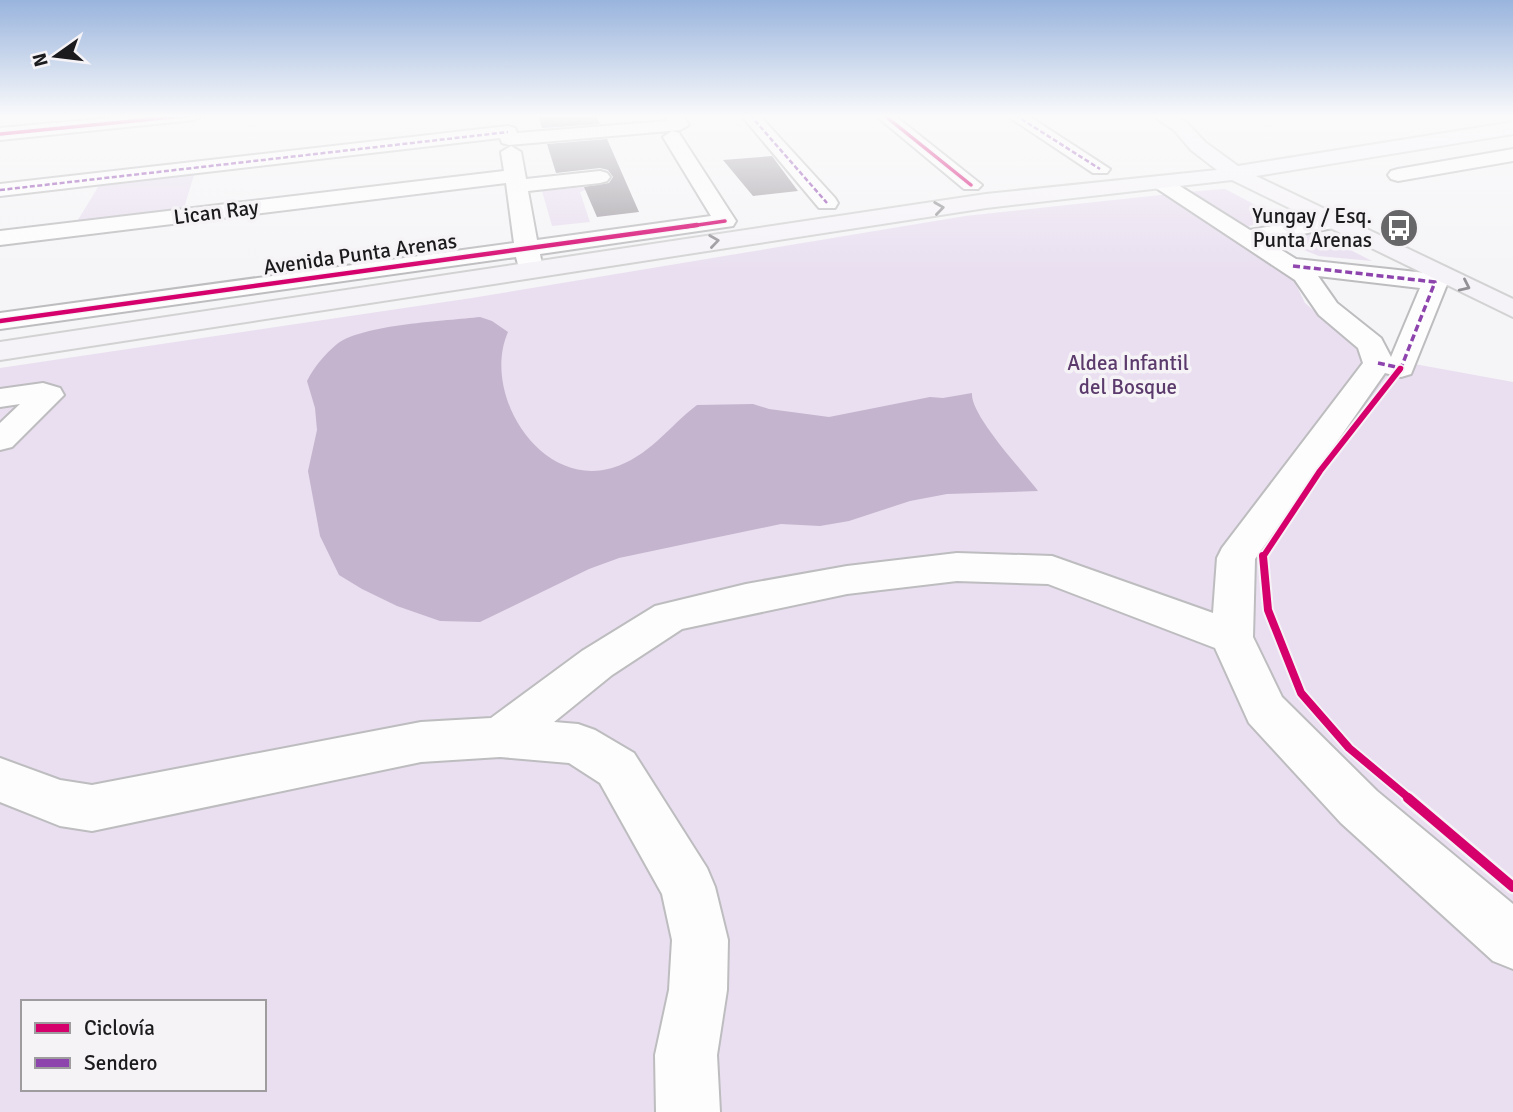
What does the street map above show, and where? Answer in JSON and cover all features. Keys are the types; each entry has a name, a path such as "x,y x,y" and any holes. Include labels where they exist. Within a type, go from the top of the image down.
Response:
{"main road":[{"path":"817,204 1119,167"},
{"name":"Avenida Punta Arenas","path":"0,351 529,259 598,258 986,201 1160,182 1223,167"},
{"path":"1240,167 1330,222 1513,309"},
{"name":"Avenida Punta Arenas","path":"1248,167 1261,170 1278,167"},
{"path":"1300,167 1296,177 1307,193"},
{"path":"1261,170 1513,288"},
{"name":"Avenida Punta Arenas","path":"598,258 736,218"}],"street":[{"path":"0,190 192,167"},
{"path":"514,167 529,259"},
{"path":"701,167 736,218"},
{"path":"789,167 817,204"},
{"path":"949,167 971,185"},
{"path":"1398,176 1448,167"},
{"name":"Lican Ray","path":"0,238 516,181 600,177"},
{"path":"1160,182 1304,275 1328,309 1371,344 1378,363"},
{"name":"Avenida Punta Arenas","path":"0,321 529,259 736,218"},
{"path":"1248,237 1330,222"},
{"path":"1293,266 1435,282 1401,368 1378,363"},
{"path":"1378,363 1236,558 1232,637 1265,710 1359,807 1513,941"},
{"path":"0,398 44,392 49,395 0,440"},
{"path":"499,737 597,663 670,617 847,580 957,567 1052,570 1232,637"},
{"path":"0,780 60,803 92,808 421,742 499,737 578,744 617,768 688,887 700,940 698,990 686,1055 688,1112"}],"green space":[{"path":"195,172 183,211 76,223 100,184"},
{"path":"596,186 580,192 590,222 552,226 542,191"},
{"path":"1225,189 1280,218 1246,227 1185,192"},
{"name":"Aldea Infantil del Bosque","path":"1170,194 1288,268 1305,303 1365,355 1513,382 1513,1112 0,1112 0,368 472,298 965,216"},
{"path":"1298,234 1323,236 1372,261 1319,256 1274,238"}],"shaded area":[{"path":"480,317 492,321 508,332 502,356 503,382 510,407 523,431 540,450 562,464 586,471 612,468 625,463 648,449 697,405 753,404 769,409 829,417 930,397 943,398 972,393 979,415 1038,491 947,494 910,501 849,521 820,526 781,524 619,558 589,569 480,622 440,621 397,606 339,575 320,536 308,471 317,430 315,408 307,381 328,352 349,337 385,328"}],"building":[{"path":"554,167 619,167 639,212 597,217 584,187 609,183 613,177 608,170 600,168 556,173"},
{"path":"729,167 780,167 798,191 753,196"}],"marked path":[{"path":"0,190 202,167"},
{"path":"795,167 827,203"},
{"path":"1293,266 1435,282 1401,368 1378,363"}],"cycle path":[{"path":"948,167 971,185"},
{"path":"0,321 725,221"},
{"path":"1401,368 1320,471 1263,556 1268,610 1301,693 1349,748 1513,887"}],"place":[{"name":"Yungay / Esq. Punta Arenas","path":"1399,228"}]}
